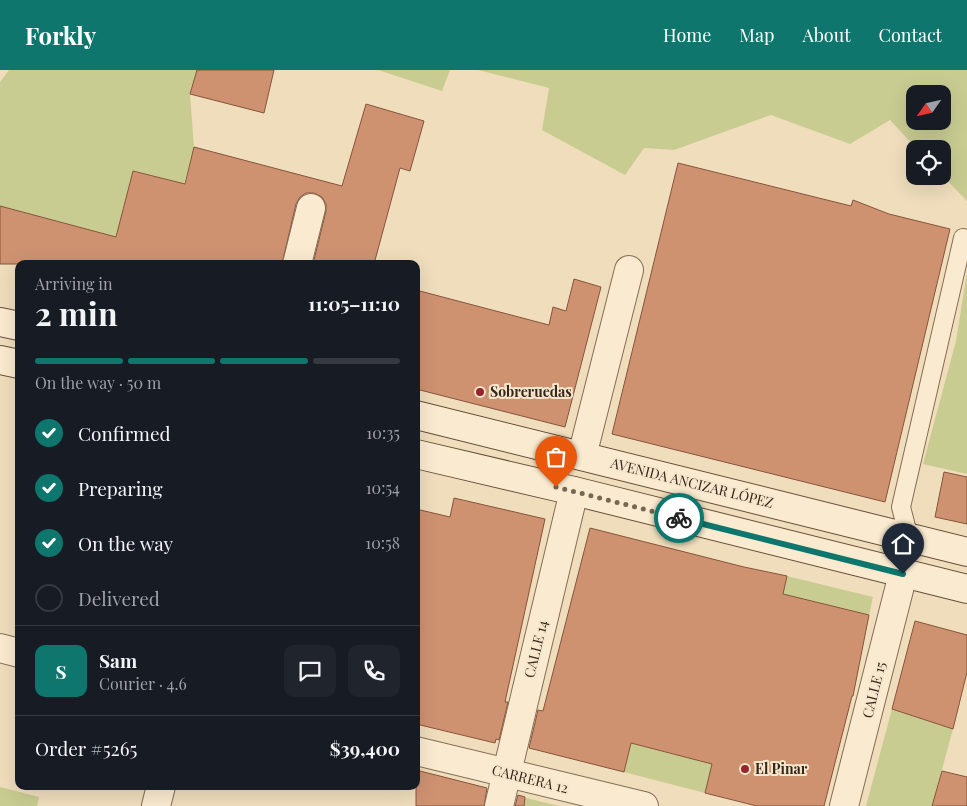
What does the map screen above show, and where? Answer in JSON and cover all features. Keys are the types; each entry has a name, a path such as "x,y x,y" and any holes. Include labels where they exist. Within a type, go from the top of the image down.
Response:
{"main road":[{"path":"298,260 311,208"},
{"path":"582,456 629,270"},
{"path":"0,322 15,325"},
{"path":"0,360 15,363"},
{"name":"AVENIDA ANCIZAR LÓPEZ","path":"420,417 967,552"},
{"path":"420,455 574,491 967,590"},
{"name":"CALLE 14","path":"499,806 574,491"},
{"name":"CALLE 15","path":"844,806 903,574"},
{"path":"0,648 15,652"},
{"name":"CARRERA 12","path":"420,752 644,806"},
{"path":"156,806 160,790"}],"lane":[{"path":"909,538 902,507 963,238"}],"green space":[{"path":"9,70 197,70 190,94 194,147 184,184 133,171 115,241 0,206 0,82"},
{"path":"378,70 450,70 442,91"},
{"path":"478,70 967,70 967,201 951,184 951,140 909,140 890,120 850,144 771,115 674,150 644,148 625,175 542,130 549,88"},
{"path":"967,272 967,474 923,464 956,341"},
{"path":"787,576 873,597 869,615 813,601 800,654 771,646"},
{"path":"892,709 953,729 932,806 866,806"},
{"path":"720,734 705,793 624,772 631,743 676,755"},
{"path":"0,787 39,797 37,806 0,806"},
{"path":"522,797 559,806 520,806"}],"building":[{"path":"197,70 274,70 264,113 190,94"},
{"path":"366,104 424,121 410,171 400,168 375,260 314,260 326,204 322,197 314,193 306,193 300,197 296,204 283,260 15,260 15,264 0,264 0,206 116,237 133,171 185,184 194,147 342,186"},
{"path":"678,163 851,206 853,200 889,214 950,229 885,502 612,434"},
{"path":"574,279 601,287 565,427 420,390 420,291 549,325 553,307 566,311"},
{"path":"944,472 967,477 967,524 935,517"},
{"path":"454,498 545,519 505,702 508,702 499,740 496,739 495,743 420,725 420,510 450,517"},
{"path":"590,528 787,576 783,594 869,615 853,696 824,806 757,806 705,793 712,764 631,743 624,772 529,748 538,710 543,711"},
{"path":"915,621 967,635 967,672 953,729 892,709"},
{"path":"420,771 487,788 484,806 416,806 416,790 420,790"},
{"path":"942,771 967,777 967,806 932,806"},
{"path":"518,795 525,797 524,806 515,806"}],"way so far":[{"path":"556,487 679,518"}],"place":[{"name":"Sobreruedas","path":"480,392"},
{"name":"El Pinar","path":"745,769"}],"route":[{"path":"679,518 903,574"}]}
